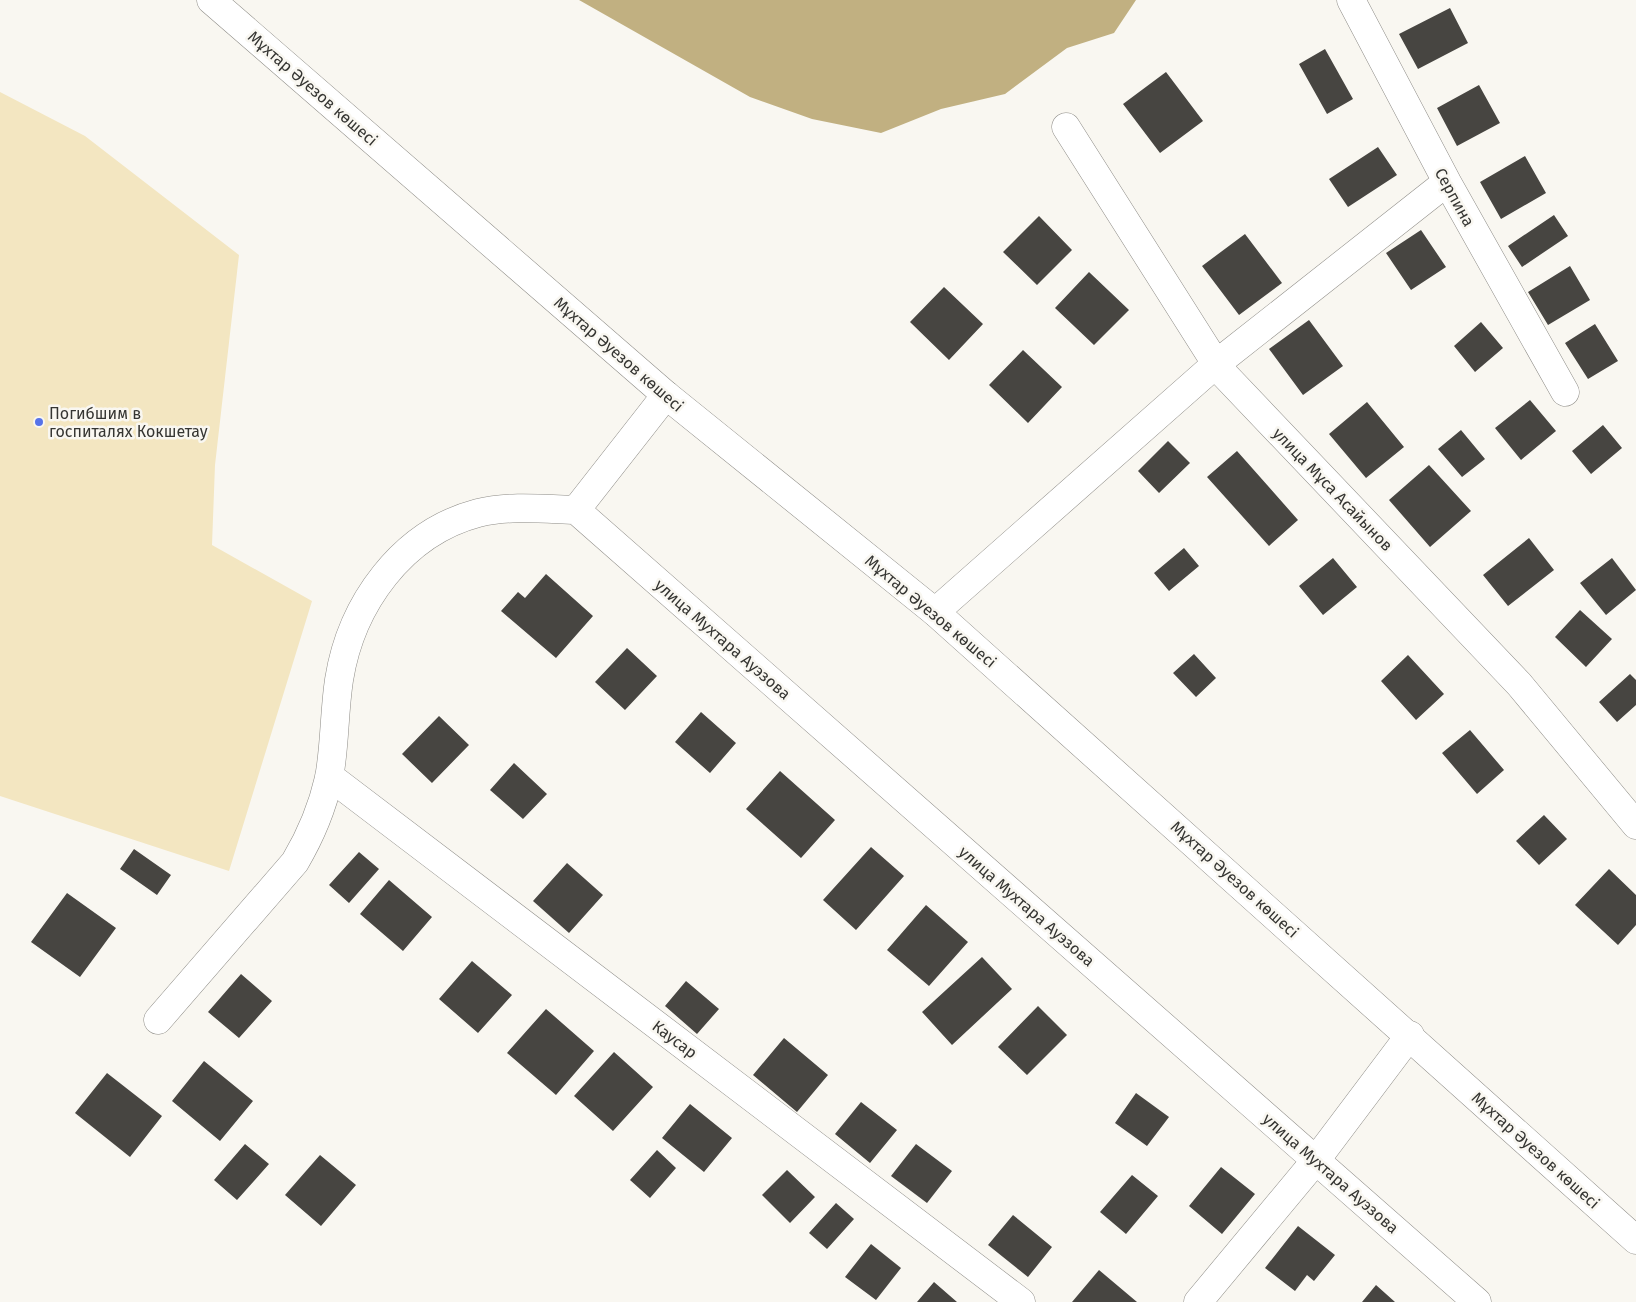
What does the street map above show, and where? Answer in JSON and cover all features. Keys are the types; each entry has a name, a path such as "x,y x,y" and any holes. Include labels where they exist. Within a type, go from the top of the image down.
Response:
{"street":[{"name":"Мұхтар Әуезов көшесі","path":"211,0 666,395 935,612 1410,1035 1636,1240"},
{"name":"Серпина","path":"1351,0 1447,182 1564,392"},
{"name":"улица Мұса Асайынов","path":"1066,127 1216,364 1520,684 1636,825"},
{"path":"935,612 1216,364 1447,182"},
{"path":"158,1020 296,862 312,832 329,776 340,679 348,645 362,609 383,576 414,545 444,525 471,516 525,508 576,510 666,395"},
{"name":"улица Мухтара Ауэзова","path":"576,510 1477,1302"},
{"name":"Каусар","path":"329,776 1021,1302"},
{"path":"1198,1302 1316,1160 1410,1035"}],"shaded area":[{"path":"579,0 1136,0 1114,33 1067,48 1005,94 941,109 881,133 812,119 750,97"},
{"path":"0,92 85,136 239,255 215,465 212,545 312,601 229,871 0,796"}],"building":[{"path":"1450,8 1468,43 1418,69 1399,34"},
{"path":"1325,49 1353,99 1327,114 1299,64"},
{"path":"1166,72 1203,121 1160,153 1123,104"},
{"path":"1479,85 1500,123 1457,146 1437,108"},
{"path":"1378,147 1397,175 1348,207 1329,179"},
{"path":"1525,156 1546,193 1501,219 1480,182"},
{"path":"1554,215 1568,236 1522,267 1508,246"},
{"path":"1039,216 1072,250 1037,285 1003,252"},
{"path":"1421,230 1446,267 1411,290 1386,253"},
{"path":"1245,234 1282,283 1239,315 1202,266"},
{"path":"1570,266 1590,300 1548,325 1528,292"},
{"path":"1089,272 1129,310 1094,345 1055,308"},
{"path":"944,287 983,324 949,360 910,322"},
{"path":"1309,320 1343,366 1303,395 1269,349"},
{"path":"1481,322 1503,348 1475,372 1454,346"},
{"path":"1595,324 1618,361 1588,379 1565,343"},
{"path":"1023,350 1062,387 1028,423 989,385"},
{"path":"1530,400 1556,431 1521,460 1495,428"},
{"path":"1367,402 1404,447 1366,478 1329,434"},
{"path":"1603,425 1622,448 1591,474 1572,451"},
{"path":"1461,430 1485,459 1462,477 1438,449"},
{"path":"1168,441 1190,463 1159,493 1138,471"},
{"path":"1237,451 1298,520 1269,546 1207,477"},
{"path":"1429,465 1471,511 1430,547 1389,500"},
{"path":"1529,538 1554,570 1508,606 1483,575"},
{"path":"1184,548 1199,566 1169,591 1154,573"},
{"path":"1333,558 1357,587 1323,615 1299,586"},
{"path":"1612,558 1636,590 1606,615 1580,583"},
{"path":"546,574 593,616 556,658 501,611 518,592 525,598"},
{"path":"1580,610 1612,639 1586,667 1555,637"},
{"path":"627,648 657,676 625,710 595,682"},
{"path":"1194,654 1216,678 1196,697 1173,673"},
{"path":"1408,655 1444,694 1416,720 1381,681"},
{"path":"1630,674 1636,680 1636,705 1617,722 1599,702"},
{"path":"701,712 736,743 710,773 675,742"},
{"path":"439,716 469,745 432,783 402,754"},
{"path":"1470,730 1504,770 1477,794 1442,753"},
{"path":"514,763 547,794 523,819 490,790"},
{"path":"780,771 835,820 801,858 746,809"},
{"path":"1544,815 1567,839 1539,865 1516,841"},
{"path":"871,847 904,876 856,930 823,900"},
{"path":"134,849 171,875 157,895 120,869"},
{"path":"359,852 379,869 349,903 329,885"},
{"path":"567,863 603,895 569,933 533,901"},
{"path":"1609,869 1636,895 1636,925 1618,945 1575,905"},
{"path":"389,880 432,917 403,951 360,914"},
{"path":"67,893 116,928 80,977 31,942"},
{"path":"926,905 968,942 929,986 887,950"},
{"path":"982,957 1012,989 952,1045 922,1012"},
{"path":"472,961 512,995 478,1033 439,999"},
{"path":"241,974 272,1001 239,1038 208,1012"},
{"path":"686,981 719,1009 697,1034 665,1006"},
{"path":"1038,1006 1067,1035 1027,1075 998,1047"},
{"path":"546,1009 594,1051 556,1095 507,1053"},
{"path":"784,1038 828,1075 797,1112 753,1075"},
{"path":"614,1052 653,1087 613,1131 574,1096"},
{"path":"204,1061 253,1101 220,1141 172,1101"},
{"path":"107,1073 162,1116 130,1157 75,1113"},
{"path":"1136,1093 1169,1117 1147,1146 1115,1123"},
{"path":"861,1102 897,1130 870,1163 835,1134"},
{"path":"690,1104 732,1138 704,1172 662,1138"},
{"path":"245,1144 269,1164 237,1200 214,1180"},
{"path":"916,1144 952,1171 927,1203 891,1176"},
{"path":"657,1150 676,1168 650,1198 630,1180"},
{"path":"320,1155 356,1185 321,1226 285,1195"},
{"path":"1221,1167 1255,1194 1222,1234 1189,1206"},
{"path":"787,1170 815,1197 790,1223 762,1195"},
{"path":"1132,1175 1158,1196 1126,1234 1100,1212"},
{"path":"836,1203 854,1219 827,1249 809,1233"},
{"path":"1013,1215 1052,1247 1028,1277 988,1245"},
{"path":"1298,1226 1335,1255 1314,1281 1307,1275 1295,1291 1265,1268"},
{"path":"871,1244 901,1268 876,1300 845,1277"},
{"path":"1099,1270 1137,1302 1072,1302"},
{"path":"934,1282 957,1302 917,1302"},
{"path":"1376,1285 1395,1302 1362,1302"}],"place":[{"name":"Погибшим в госпиталях Кокшетау","path":"39,422"}]}
